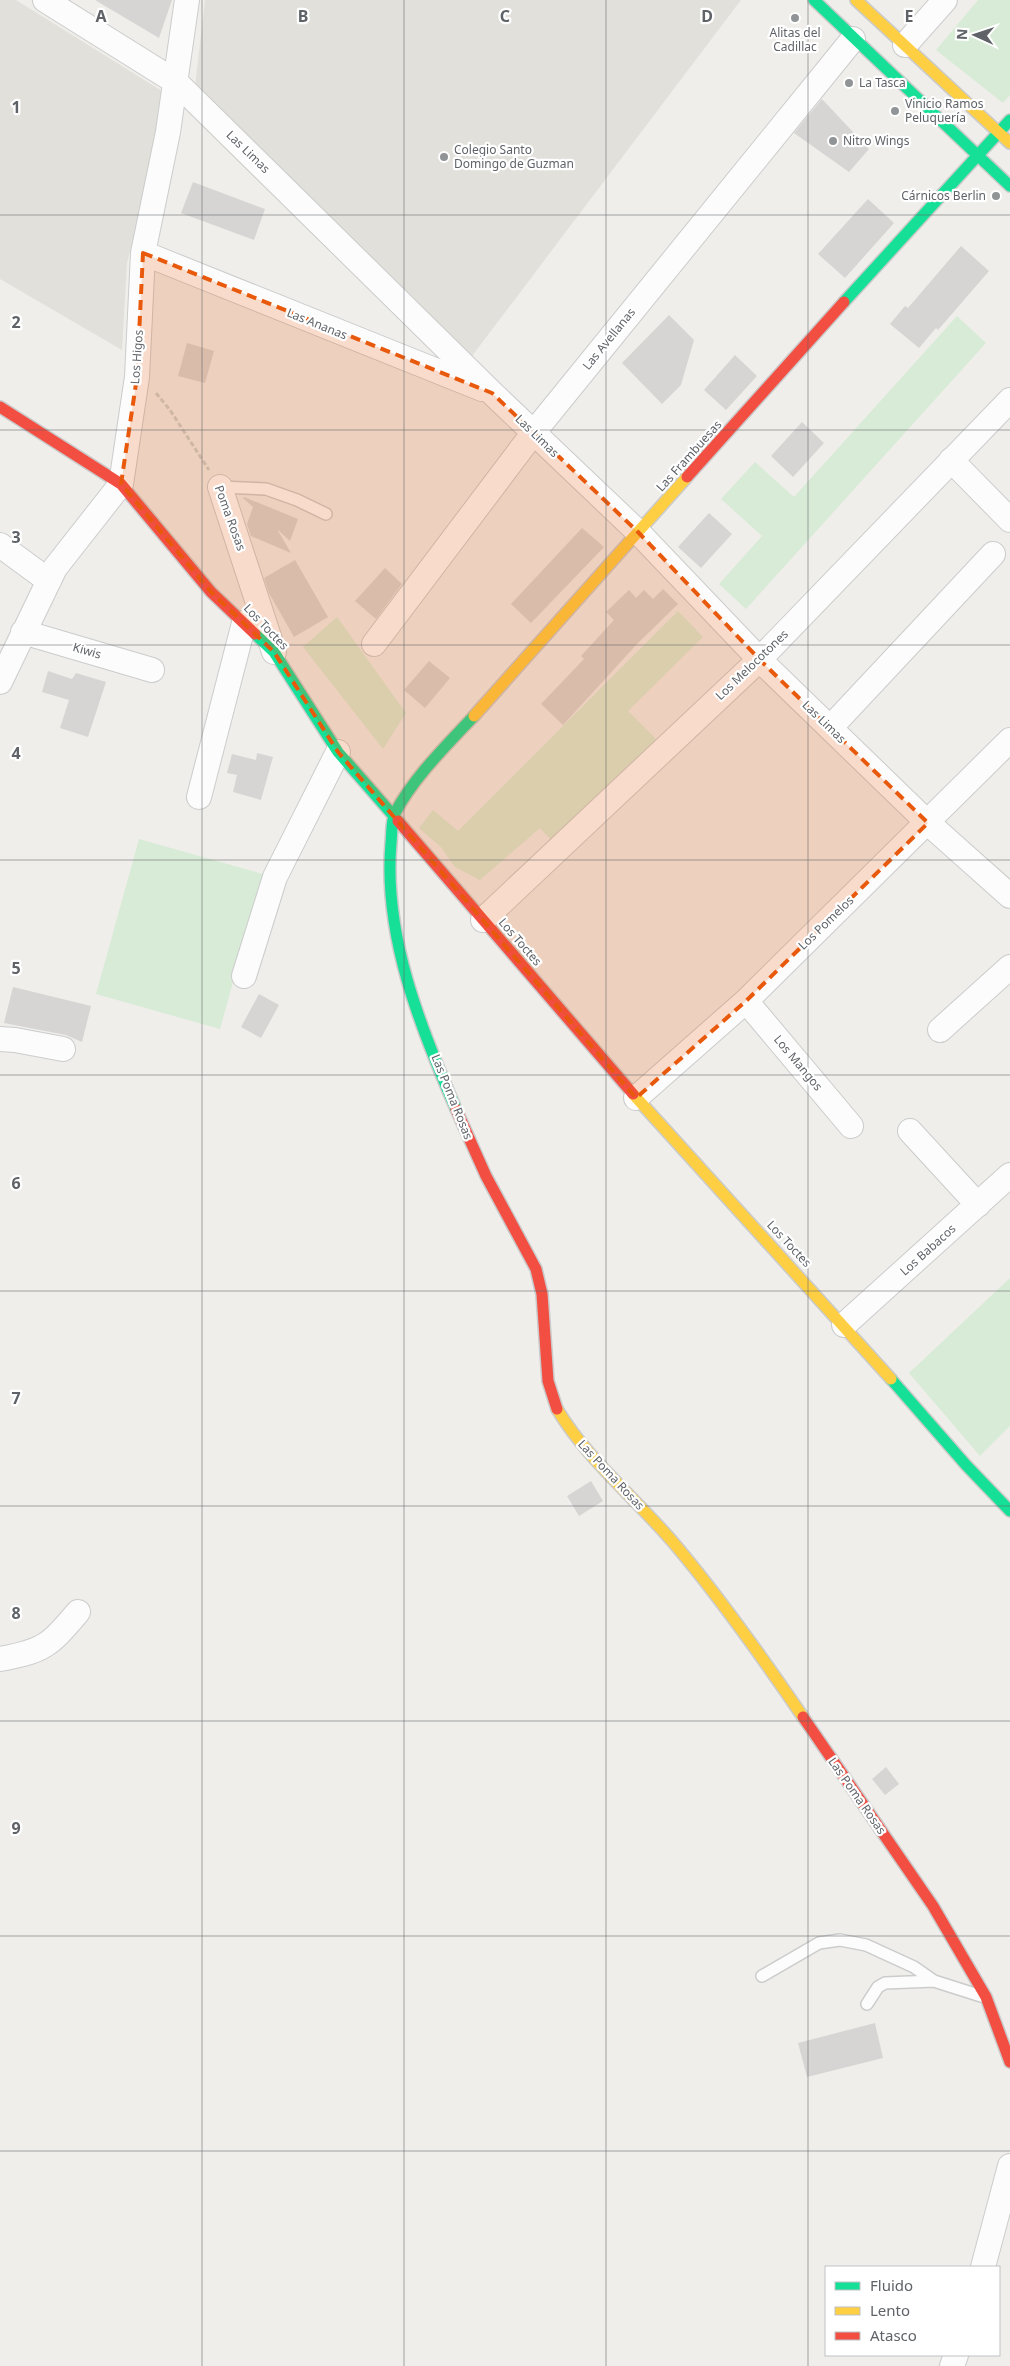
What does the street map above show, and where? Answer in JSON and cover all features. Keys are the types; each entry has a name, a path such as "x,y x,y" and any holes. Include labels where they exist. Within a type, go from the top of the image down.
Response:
{"street":[{"name":"Las Limas","path":"45,0 176,82 492,393 638,532 759,660 928,823 1006,885"},
{"name":"Los Higos","path":"0,682 56,568 121,484 137,377 143,253 176,82 188,0"},
{"path":"814,0 852,39 1010,186"},
{"path":"856,0 1010,143"},
{"path":"905,45 945,0"},
{"name":"Las Avellanas","path":"374,644 534,432 852,39"},
{"name":"Las Frambuesas","path":"394,815 426,769 976,154 1010,120"},
{"name":"Las Ananas","path":"143,253 492,393"},
{"name":"Los Melocotones","path":"483,920 759,660 1010,400"},
{"name":"Los Toctes","path":"0,407 121,484 211,592 274,652 338,752 636,1098 844,1325 966,1465 1010,1511"},
{"path":"951,460 1010,520"},
{"name":"Poma Rosas","path":"220,487 274,652"},
{"path":"0,545 49,581"},
{"path":"830,728 993,554"},
{"path":"199,797 244,623"},
{"name":"Kiwis","path":"23,632 152,670"},
{"name":"Los Pomelos","path":"636,1098 746,1001 1010,740"},
{"path":"244,976 275,877 338,752"},
{"name":"Las Poma Rosas","path":"394,815 389,867 391,902 403,973 452,1100 486,1176 536,1269 542,1294 548,1381 556,1407 571,1432 672,1541 759,1653 933,1906 986,1997 1010,2062"},
{"path":"940,1030 1010,967"},
{"name":"Los Mangos","path":"746,1001 851,1126"},
{"path":"0,1039 63,1049"},
{"path":"910,1130 978,1205"},
{"name":"Los Babacos","path":"844,1325 1010,1174"},
{"path":"0,1659 40,1649 54,1640 78,1612"},
{"path":"983,2266 1010,2166"}],"lane":[{"path":"220,487 266,489 297,500 326,514"},
{"path":"762,1976 819,1943 840,1940 866,1945 914,1967 934,1981 960,1991 986,1997"},
{"path":"867,2004 878,1987 885,1983 934,1981"}],"path":[{"name":"Poma Rosas","path":"137,377 154,391 170,410 220,487"}],"highlighted area":[{"path":"143,253 492,393 638,532 763,663 928,823 746,1001 636,1098 338,752 274,652 211,592 121,484 137,377"}],"shaded area":[{"path":"0,0 16,0 170,96 127,263 122,350 0,279"},
{"name":"Colegio Santo Domingo de Guzman","path":"205,0 741,0 469,360 195,87"}],"green space":[{"path":"978,0 1010,0 1010,95 1003,103 936,50"},
{"path":"957,316 986,343 746,609 719,584 762,536 721,499 755,462 794,497"},
{"path":"678,611 703,637 628,711 656,739 553,842 540,828 480,880 455,867 441,847 419,828 433,810 458,831"},
{"path":"337,617 406,713 383,749 303,647"},
{"path":"139,839 263,874 220,1029 96,994"},
{"path":"1010,1278 1010,1426 980,1456 909,1373"}],"building":[{"path":"95,0 172,0 159,38"},
{"name":"Nitro Wings","path":"822,99 869,149 849,172 794,133"},
{"path":"193,182 265,209 254,240 181,213"},
{"path":"868,199 894,223 845,278 818,254"},
{"path":"961,246 989,271 938,330 936,328 919,348 890,324 905,306 908,308"},
{"path":"669,315 694,340 681,385 662,404 622,363"},
{"path":"187,343 214,351 205,383 178,376"},
{"path":"735,355 757,376 726,410 704,390"},
{"path":"802,422 824,443 793,477 771,456"},
{"path":"244,497 298,519 290,541 277,529 291,553 251,536 247,524 253,507"},
{"path":"709,513 732,534 701,568 678,547"},
{"path":"582,528 604,547 531,623 511,604"},
{"path":"295,560 328,617 294,637 269,593 264,578"},
{"path":"385,568 402,584 376,619 355,601"},
{"path":"663,589 678,604 637,644 563,725 541,704 584,659 581,656 614,620 606,612 629,590 636,598 644,590 653,599"},
{"path":"429,661 450,678 425,708 404,690"},
{"path":"48,671 72,679 76,673 106,682 88,737 60,728 69,700 42,692"},
{"path":"257,753 273,757 261,800 233,792 237,775 227,773 232,754 256,760"},
{"path":"13,987 91,1006 82,1042 66,1035 4,1023"},
{"path":"259,994 279,1005 261,1038 241,1027"},
{"path":"591,1481 603,1501 579,1516 567,1496"},
{"path":"886,1767 899,1784 885,1795 872,1779"},
{"path":"875,2023 883,2058 807,2077 798,2043"}],"traffic: fast":[{"path":"814,0 1010,186"},
{"path":"844,302 1010,120"},
{"path":"255,634 274,652 338,752 398,821"},
{"path":"456,1109 430,1046 407,979 393,911 390,877 391,843 392,824 395,813 411,787 431,762 474,716"},
{"path":"891,1379 966,1465 1010,1511"}],"traffic: slow":[{"path":"856,0 1010,143"},
{"path":"474,716 687,477"},
{"path":"633,1094 891,1379"},
{"path":"557,1409 582,1445 672,1541 707,1583 803,1717"}],"traffic: jam":[{"path":"687,477 844,302"},
{"path":"0,407 121,484 211,592 255,634"},
{"path":"398,821 633,1094"},
{"path":"456,1109 486,1176 536,1269 542,1294 548,1381 557,1409"},
{"path":"803,1717 933,1906 986,1997 1010,2062"}],"place":[{"name":"Alitas del Cadillac","path":"795,18"},
{"name":"La Tasca","path":"849,83"},
{"name":"Vinicio Ramos Peluquería","path":"895,111"},
{"name":"Nitro Wings","path":"833,141"},
{"name":"Colegio Santo Domingo de Guzman","path":"444,157"},
{"name":"Cárnicos Berlin","path":"996,196"}]}
